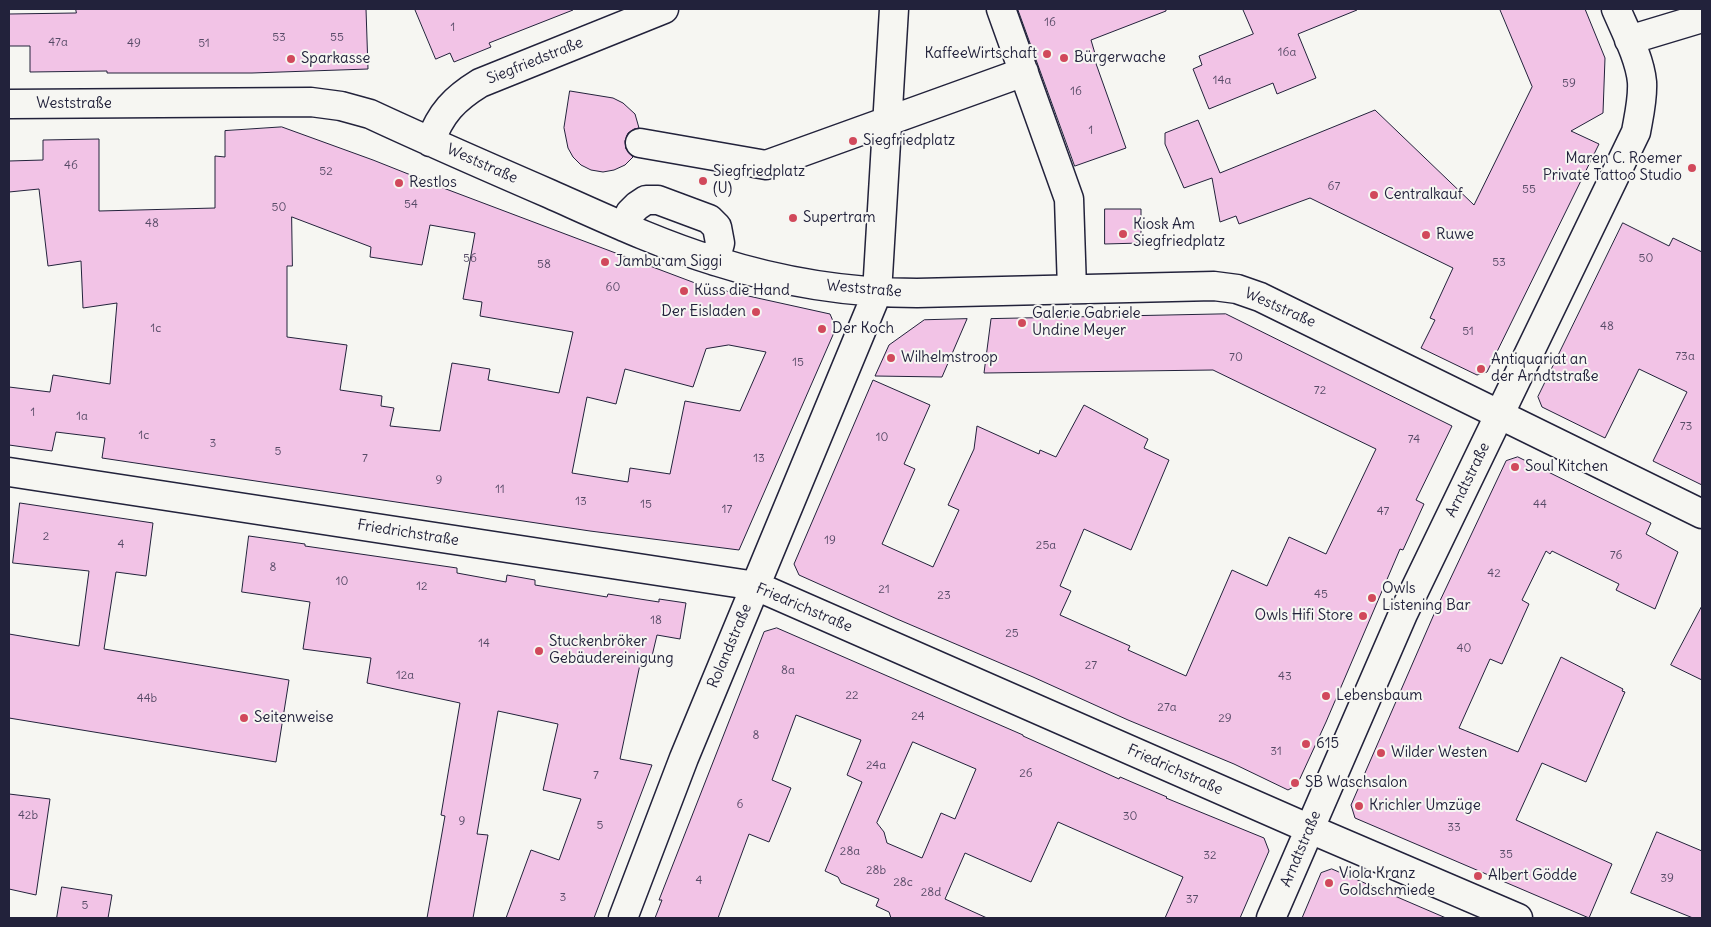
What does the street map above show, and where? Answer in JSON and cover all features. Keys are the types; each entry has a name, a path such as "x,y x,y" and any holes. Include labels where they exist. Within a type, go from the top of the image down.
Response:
{"street":[{"name":"Siegfriedstraße","path":"430,142 436,126 446,112 461,95 480,83 664,9"},
{"path":"877,293 894,9"},
{"path":"1001,9 1069,199 1072,289"},
{"name":"Arndtstraße","path":"1271,918 1403,614 1636,132 1642,104 1642,80 1629,40 1616,9"},
{"path":"1629,40 1702,18"},
{"path":"640,143 766,165 1024,72"},
{"name":"Weststraße","path":"9,104 311,102 341,106 370,114 624,227 715,261 796,281 848,290 877,293 1214,286 1236,289 1260,297 1702,514"},
{"path":"624,227 630,213 646,200 658,200 709,219 717,226 720,243 715,261"},
{"name":"Rolandstraße","path":"623,918 684,758 877,293"},
{"name":"Friedrichstraße","path":"9,472 756,586 1518,918"}],"building":[{"path":"76,9 366,9 368,69 252,73 30,72 30,46 9,46 9,14 76,13"},
{"path":"415,9 573,10 489,43 491,47 454,62 450,53 436,59"},
{"path":"1018,9 1166,9 1166,11 1091,40 1096,57 1094,58 1126,148 1075,166"},
{"path":"1243,9 1357,10 1298,34 1316,78 1277,94 1273,83 1209,109 1193,69 1202,65 1199,56 1253,34"},
{"path":"1500,9 1585,9 1605,58 1603,113 1571,131 1599,144 1487,372 1477,375 1421,348 1435,320 1430,318 1453,268 1310,198 1239,224 1236,216 1220,222 1212,178 1184,188 1165,144 1165,133 1198,120 1220,173 1375,110 1474,205 1532,87"},
{"path":"570,91 613,98 623,103 635,114 639,128 628,133 625,141 626,149 633,157 625,165 603,172 591,170 581,165 573,157 568,148 564,128"},
{"path":"282,127 703,286 830,314 836,328 739,550 590,531 102,458 105,438 56,432 52,451 9,445 9,387 50,392 53,375 110,384 117,303 83,308 81,261 48,266 39,189 9,192 9,161 43,160 43,140 99,139 99,211 215,208 215,156 225,157 225,131","holes":["292,217 371,247 370,257 422,265 430,225 475,233 463,299 482,302 480,316 573,332 559,393 488,380 490,369 452,363 440,431 390,426 394,408 381,406 382,396 340,390 347,345 287,337 287,266 292,266","729,345 766,352 740,411 685,401 670,474 630,468 628,482 572,473 587,397 616,404 625,369 693,387 706,349"]},
{"name":"Kiosk Am Siegfriedplatz","path":"1105,209 1141,209 1141,243 1105,244"},
{"path":"1623,223 1669,246 1673,238 1702,252 1702,485 1653,461 1687,392 1639,369 1605,438 1542,407 1538,397"},
{"path":"1226,314 1452,426 1416,500 1424,504 1403,550 1400,549 1297,785 1288,790 1234,764 1128,720 799,575 794,564 873,380 930,405 904,464 915,469 882,544 933,567 959,510 948,505 974,449 977,426 1039,454 1040,450 1056,457 1084,405 1148,439 1144,448 1169,460 1131,550 1084,529 1060,586 1071,591 1060,615 1130,646 1128,650 1186,676 1232,570 1267,586 1289,537 1326,554 1376,449 1213,370 984,373 991,319"},
{"path":"967,319 942,377 875,376 889,345 924,320"},
{"path":"1518,457 1651,523 1646,534 1678,552 1655,609 1616,590 1619,584 1552,551 1550,554 1546,551 1522,600 1529,604 1502,664 1490,659 1459,728 1518,752 1561,657 1623,689 1622,691 1625,692 1586,782 1542,763 1516,820 1612,864 1589,918 1355,818 1351,805 1438,605 1506,461"},
{"path":"20,503 153,523 146,576 116,572 104,649 289,680 276,762 9,718 9,634 79,646 89,571 13,563"},
{"path":"249,536 457,568 457,573 506,582 507,575 535,580 535,585 607,597 608,594 659,602 659,599 686,603 680,639 657,635 652,656 642,655 620,759 652,765 594,918 506,918 531,850 559,860 581,799 543,790 558,724 498,711 477,834 488,835 473,918 427,918 445,816 441,815 460,703 367,683 371,658 303,649 310,602 242,592"},
{"path":"1702,606 1702,680 1671,665"},
{"path":"777,628 1119,779 1120,777 1264,838 1269,851 1240,918 1165,918 1183,877 1058,822 1031,882 965,853 945,899 987,918 891,918 889,912 876,906 879,899 841,883 838,877 825,871 862,782 847,775 861,740 796,715 772,780 791,788 769,842 749,834 718,918 655,918 662,900 659,900 764,632","holes":["913,742 976,769 955,819 941,813 922,858 887,843 884,832 877,823"]},
{"path":"9,794 50,799 36,895 9,889"},
{"path":"1657,832 1702,851 1702,918 1693,918 1631,893"},
{"path":"1332,869 1446,918 1302,918 1321,873"},
{"path":"62,887 112,895 108,918 57,918"}],"place":[{"name":"KaffeeWirtschaft","path":"1047,54"},
{"name":"Bürgerwache","path":"1064,58"},
{"name":"Sparkasse","path":"291,59"},
{"name":"Siegfriedplatz","path":"853,141"},
{"name":"Maren C. Roemer Private Tattoo Studio","path":"1692,168"},
{"name":"Siegfriedplatz (U)","path":"703,181"},
{"name":"Restlos","path":"399,183"},
{"name":"Centralkauf","path":"1374,195"},
{"name":"Supertram","path":"793,218"},
{"name":"Kiosk Am Siegfriedplatz","path":"1123,234"},
{"name":"Ruwe","path":"1426,235"},
{"name":"Jambu am Siggi","path":"605,262"},
{"name":"Küss die Hand","path":"684,291"},
{"name":"Der Eisladen","path":"756,312"},
{"name":"Galerie Gabriele Undine Meyer","path":"1022,323"},
{"name":"Der Koch","path":"822,329"},
{"name":"Wilhelmstroop","path":"891,358"},
{"name":"Antiquariat an der Arndtstraße","path":"1481,369"},
{"name":"Soul Kitchen","path":"1515,467"},
{"name":"Owls Listening Bar","path":"1372,598"},
{"name":"Owls Hifi Store","path":"1363,616"},
{"name":"Stuckenbröker Gebäudereinigung","path":"539,651"},
{"name":"Lebensbaum","path":"1326,696"},
{"name":"Seitenweise","path":"244,718"},
{"name":"615","path":"1306,744"},
{"name":"Wilder Westen","path":"1381,753"},
{"name":"SB Waschsalon","path":"1295,783"},
{"name":"Krichler Umzüge","path":"1359,806"},
{"name":"Albert Gödde","path":"1478,876"},
{"name":"Viola Kranz Goldschmiede","path":"1329,883"}]}
